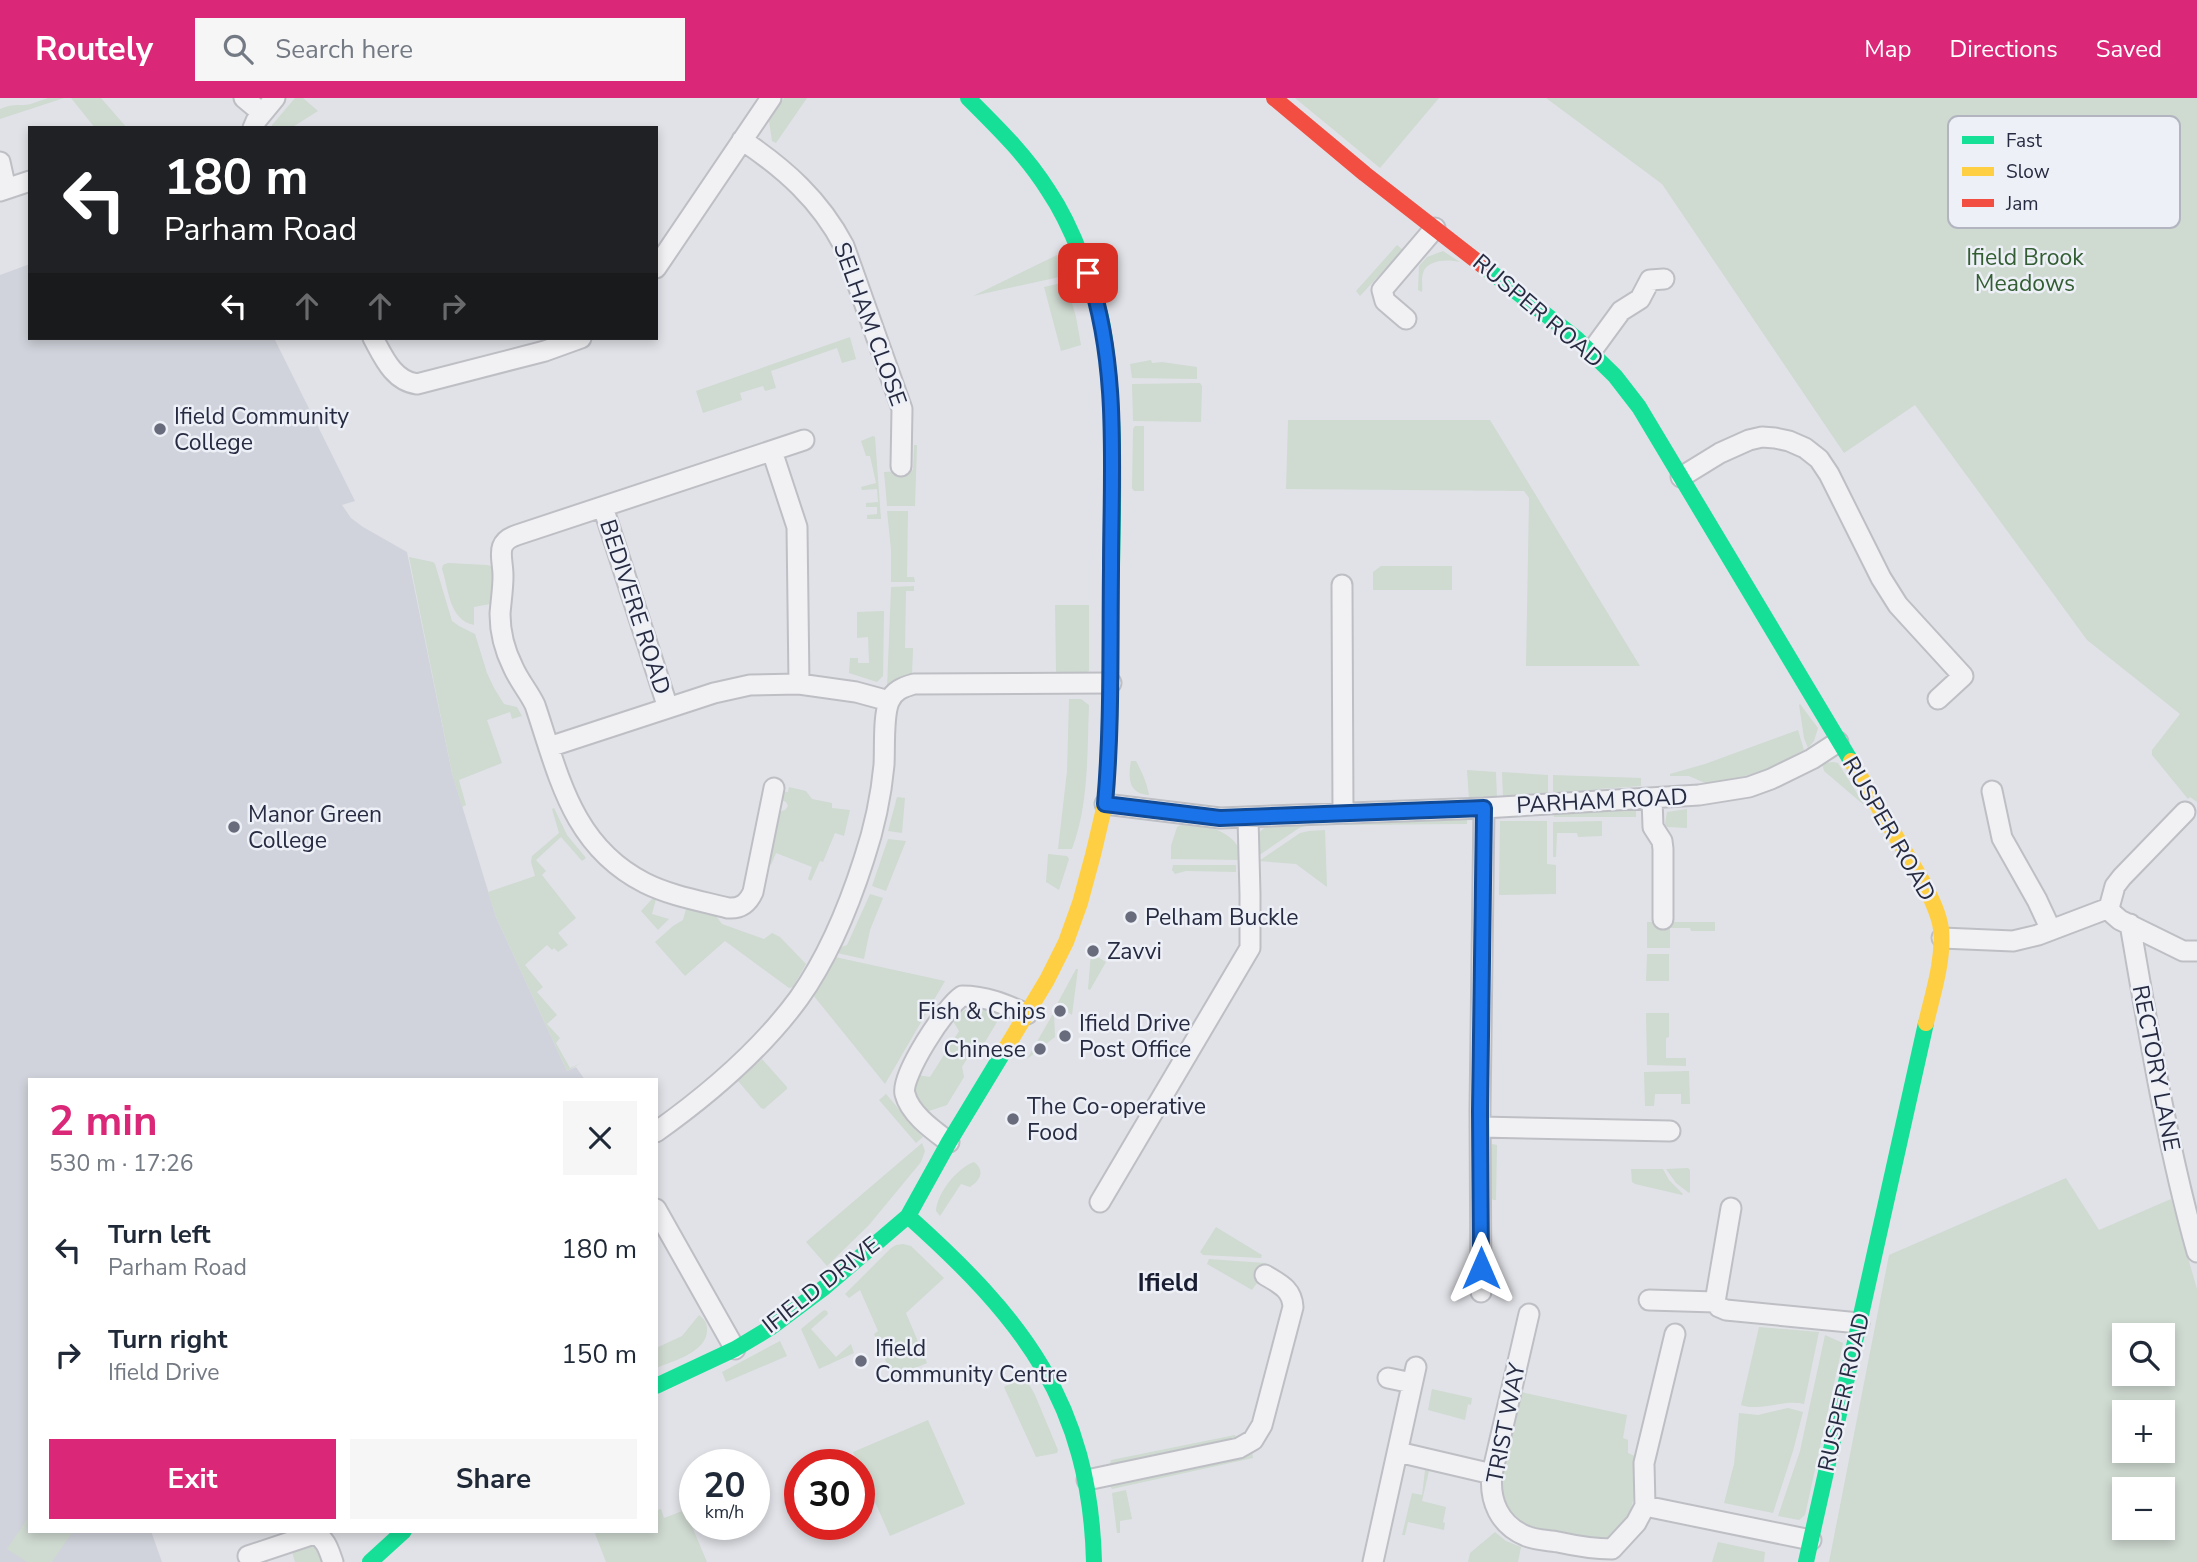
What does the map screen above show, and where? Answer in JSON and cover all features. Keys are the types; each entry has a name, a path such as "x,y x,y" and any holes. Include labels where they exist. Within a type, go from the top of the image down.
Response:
{"street":[{"path":"244,98 258,120 275,98"},
{"path":"658,265 771,98"},
{"name":"IFIELD DRIVE","path":"658,1385 735,1349 779,1321 825,1287 908,1216 1061,952 1088,874 1105,804 1110,734 1112,452 1109,382 1102,320 1077,244 1063,213 1016,146 968,98"},
{"name":"RUSPER ROAD","path":"1274,98 1365,174 1558,322 1615,376 1639,407 1923,882 1939,916 1942,938 1937,976 1806,1562"},
{"name":"SELHAM CLOSE","path":"742,140 778,165 808,193 831,223 844,246 902,409 901,466"},
{"path":"0,162 3,190 28,182"},
{"path":"1406,319 1385,301 1382,290 1436,229"},
{"path":"1591,352 1621,311 1640,299 1650,280 1664,279"},
{"path":"374,340 395,373 409,383 417,384 545,351 575,340"},
{"path":"1681,477 1737,444 1762,437 1789,441 1819,459 1898,606 1963,676 1938,699"},
{"name":"BEDIVERE ROAD","path":"804,440 508,538 501,552 502,637 513,669 530,694 549,747 732,688 799,684 856,692 889,701"},
{"path":"772,452 797,527 799,684"},
{"name":"BEDIVERE ROAD","path":"603,507 668,708"},
{"path":"1342,585 1343,813"},
{"path":"658,1130 713,1087 756,1047 799,997 818,967 856,883 872,832 883,771 886,716 889,701 896,692 914,684 1111,683"},
{"name":"PARHAM ROAD","path":"1105,804 1196,817 1248,818 1652,799 1711,794 1749,787 1792,769 1838,742"},
{"path":"549,747 573,813 582,828 608,856 646,883 666,892 728,908 744,906 753,892 774,788"},
{"path":"1992,791 2002,838 2051,930"},
{"path":"1652,799 1653,827 1662,841 1663,849 1663,919"},
{"path":"1481,1292 1484,808"},
{"path":"2185,812 2122,877 2112,894 2109,908 2113,914 2130,924 2183,951 2197,951"},
{"path":"1100,1202 1250,948 1248,818"},
{"path":"1942,938 2013,942 2109,908"},
{"name":"RECTORY LANE","path":"2130,924 2167,1127 2197,1252"},
{"path":"949,1142 922,1120 904,1090 906,1078 925,1043 948,1008 962,996 993,1000 1027,1014"},
{"path":"1480,1127 1670,1131"},
{"path":"1731,1208 1715,1302 1719,1307 1726,1310 1859,1323"},
{"path":"658,1213 735,1349"},
{"path":"908,1216 990,1295 1026,1340 1048,1375 1069,1422 1087,1480 1095,1545 1094,1562"},
{"path":"1087,1480 1239,1448 1253,1440 1262,1425 1293,1307 1293,1300 1287,1288 1265,1275"},
{"path":"1649,1300 1715,1302"},
{"name":"TRIST WAY","path":"1529,1314 1492,1474 1491,1486 1496,1510 1504,1520 1526,1536 1614,1555 1645,1506"},
{"path":"1675,1334 1644,1463 1645,1506 1811,1540"},
{"path":"1373,1562 1414,1375 1388,1378"},
{"path":"1398,1452 1492,1474"},
{"path":"370,1562 402,1533"},
{"path":"248,1556 314,1534 322,1537 334,1562"}],"shaded area":[{"name":"Manor Green College","path":"28,265 28,340 275,340 355,501 342,505 351,518 363,527 407,552 452,773 496,917 567,1071 576,1067 584,1078 28,1078 28,1533 152,1533 162,1562 0,1562 0,275"}],"green space":[{"path":"48,98 64,98 0,119 0,109"},
{"path":"71,98 101,98 125,126 93,126"},
{"path":"295,98 303,98 318,111 294,126 272,125"},
{"path":"784,98 807,98 776,143 772,141 769,121"},
{"path":"1295,98 1439,98 1380,168"},
{"name":"Ifield Brook Meadows","path":"1546,98 2197,98 2197,802 2190,797 2188,799 2152,755 2152,750 2180,714 2087,640 1915,405 1844,453 1662,184"},
{"path":"1397,245 1403,250 1360,296 1356,291"},
{"path":"1443,251 1460,262 1445,260 1429,265 1423,273 1422,292 1418,290 1419,266 1427,257"},
{"path":"1057,255 1064,276 973,296"},
{"path":"1066,282 1081,345 1061,351 1044,287"},
{"path":"850,337 856,359 842,363 837,348 771,371 776,388 765,391 763,386 740,393 742,400 703,413 696,391"},
{"path":"1151,360 1152,363 1197,367 1197,379 1132,378 1130,364"},
{"path":"1200,383 1201,422 1133,421 1132,384"},
{"path":"1288,420 1490,420 1640,666 1526,666 1529,498 1524,491 1286,489"},
{"path":"1135,426 1144,426 1144,491 1134,491 1133,429"},
{"path":"873,436 881,519 867,519 867,515 877,514 877,507 866,507 866,503 878,502 877,489 862,490 861,487 876,483 870,456 866,456 861,441"},
{"path":"914,445 917,445 915,506 887,506 884,472 913,470"},
{"path":"887,511 908,511 907,577 914,577 915,582 891,582"},
{"path":"409,557 435,564 452,621 475,634 494,688 504,704 517,707 522,716 512,719 510,712 487,720 502,763 459,780 466,805 462,807 452,773"},
{"path":"443,565 487,565 493,570 494,585 490,604 474,607 474,625 459,617 451,603 442,569"},
{"path":"1381,566 1452,566 1452,590 1373,590 1373,572"},
{"path":"914,586 914,591 906,591 905,648 913,648 912,676 887,688 891,587"},
{"path":"1055,605 1089,605 1089,671 1086,673 1056,672"},
{"path":"884,611 883,676 877,682 849,673 850,658 858,658 858,663 869,663 868,637 857,638 857,612"},
{"path":"1069,699 1081,699 1089,705 1086,778 1082,814 1072,849 1058,849 1067,771"},
{"path":"1800,704 1818,728 1814,741 1808,748 1804,738"},
{"path":"1798,730 1804,750 1769,769 1731,780 1705,783 1689,776 1670,776 1670,774"},
{"path":"1131,761 1136,761 1149,795 1133,788 1130,779"},
{"path":"1822,763 1838,763 1865,806 1824,771"},
{"path":"1467,770 1496,772 1497,800 1469,800"},
{"path":"1502,772 1548,775 1548,797 1503,798"},
{"path":"1553,775 1641,778 1641,786 1598,789 1592,795 1553,796"},
{"path":"789,787 806,791 812,799 832,803 832,808 850,810 844,836 835,833 823,862 820,861 811,881 808,879 812,867 776,853 771,865 768,862 778,812 788,806 781,800 782,791 788,792"},
{"path":"897,797 905,798 902,833 888,831"},
{"path":"554,808 567,835 586,858 582,861 561,837 536,860 546,871 542,875 576,918 558,933 568,945 558,952 547,945 525,965 543,987 537,992 557,1015 547,1024 560,1038 556,1043 570,1068 581,1063 567,1071 496,917 488,892 535,876 532,856 559,833 552,809"},
{"path":"1636,808 1636,817 1554,817 1553,809"},
{"path":"1687,809 1687,828 1667,827 1667,812"},
{"path":"1467,818 1467,824 1344,825 1343,819"},
{"path":"1326,820 1326,825 1299,828 1255,858 1257,834 1268,825"},
{"path":"1500,821 1547,821 1547,864 1556,865 1556,894 1499,895"},
{"path":"1602,821 1602,836 1578,837 1577,833 1557,833 1556,857 1553,857 1553,822"},
{"path":"1185,822 1222,832 1235,843 1243,860 1171,859 1171,846 1177,827"},
{"path":"1325,830 1327,887 1296,864 1259,861 1300,833"},
{"path":"888,839 906,841 886,891 872,886"},
{"path":"1048,854 1067,856 1069,859 1059,890 1046,882"},
{"path":"1173,865 1236,865 1236,872 1186,871 1175,874"},
{"path":"870,894 883,898 870,930 864,959 837,953 841,947 847,945"},
{"path":"652,899 656,899 652,914 669,919 658,930 641,911"},
{"path":"694,906 713,912 722,924 764,939 772,933 780,937 806,964 793,987 789,988 725,941 685,976 655,942 683,920 686,909"},
{"path":"1647,922 1715,922 1715,931 1670,928 1670,948 1647,948"},
{"path":"1091,953 1106,962 1090,990 1088,989"},
{"path":"1647,954 1669,954 1669,981 1646,981"},
{"path":"835,957 945,981 885,1084 813,995"},
{"path":"1078,969 1072,1015 1057,1004"},
{"path":"983,1008 1003,1012 985,1042 975,1046 962,1067 964,1077 947,1105 926,1112 917,1095 917,1075 930,1077 959,1031 951,1018 965,1010"},
{"path":"1054,1012 1055,1037 1027,1059"},
{"path":"1646,1013 1669,1013 1666,1058 1686,1058 1686,1066 1647,1065"},
{"path":"762,1059 787,1087 764,1109 738,1081"},
{"path":"1689,1071 1690,1104 1681,1104 1681,1094 1655,1094 1654,1106 1645,1106 1644,1072"},
{"path":"886,1094 923,1137 916,1143 879,1100"},
{"path":"922,1143 925,1151 921,1162 869,1225 827,1266 806,1242"},
{"path":"1492,1144 1497,1145 1496,1200 1490,1196 1489,1153"},
{"path":"974,1162 980,1168 979,1178 970,1187 961,1184 940,1216 936,1211 937,1204 944,1189 955,1175"},
{"path":"1688,1168 1689,1193 1676,1183 1666,1169"},
{"path":"1631,1169 1663,1169 1669,1180 1683,1194 1635,1184 1632,1182"},
{"path":"2066,1178 2099,1230 2171,1199 2197,1289 2197,1562 1829,1562 1889,1255"},
{"path":"1216,1227 1262,1255 1261,1258 1203,1255 1200,1252"},
{"path":"903,1244 911,1246 944,1278 906,1313 927,1363 893,1378 874,1334 878,1331 860,1290 849,1298 845,1294 891,1248"},
{"path":"1209,1259 1270,1265 1252,1290 1207,1264"},
{"path":"824,1310 828,1314 811,1329 836,1357 851,1344 854,1353 819,1369 801,1329"},
{"path":"699,1315 705,1321 706,1337 696,1350 658,1367 658,1347 682,1336"},
{"path":"1759,1327 1819,1332 1804,1404 1757,1407 1741,1405"},
{"path":"1825,1335 1843,1343 1805,1515 1799,1520 1778,1516 1800,1451"},
{"path":"780,1341 787,1356 726,1382 722,1372"},
{"path":"1024,1375 1035,1395 1057,1453 1036,1457 1004,1387"},
{"path":"1432,1389 1472,1398 1465,1420 1428,1410"},
{"path":"1521,1392 1627,1415 1623,1438 1628,1440 1628,1453 1637,1457 1634,1492 1628,1517 1612,1536 1597,1541 1565,1536 1516,1520 1508,1513 1501,1484"},
{"path":"1788,1408 1803,1412 1773,1513 1724,1503 1734,1464 1739,1413 1758,1415"},
{"path":"928,1420 965,1504 890,1536 875,1502 875,1449 860,1449"},
{"path":"1235,1435 1237,1442 1109,1466 1111,1460"},
{"path":"1252,1451 1253,1458 1112,1489 1110,1486 1114,1483"},
{"path":"1425,1470 1429,1471 1422,1501 1446,1507 1444,1530 1408,1522 1405,1535 1402,1535 1412,1493 1422,1495"},
{"path":"1126,1490 1132,1519 1120,1521 1120,1533 1117,1533 1112,1493"},
{"path":"661,1509 664,1518 679,1512 679,1540 698,1540 707,1562 606,1562 595,1533 658,1533 658,1510"},
{"path":"28,1518 28,1533 72,1533 52,1562 27,1562 7,1549"},
{"path":"1495,1532 1506,1541 1521,1547 1518,1562 1468,1562 1470,1553"},
{"path":"1718,1542 1765,1552 1764,1562 1712,1562"},
{"path":"318,1544 324,1562 295,1562 292,1552"}],"traffic: fast":[{"path":"968,98 1021,153 1056,202 1079,251 1100,314 1108,360 1113,440 1111,640"},
{"path":"1483,266 1576,338 1615,376 1639,407 1851,761"},
{"path":"1806,1562 1926,1023"},
{"path":"658,1385 735,1349 770,1328 825,1287 908,1216 1006,1048"},
{"path":"908,1216 985,1291 1016,1328 1042,1367 1063,1409 1079,1455 1090,1505 1094,1562"},
{"path":"370,1562 402,1533"}],"traffic: slow":[{"path":"1006,1048 1047,980 1066,942 1093,855 1105,804 1110,734 1111,640"},
{"path":"1851,761 1923,882 1938,917 1941,953 1926,1023"}],"traffic: jam":[{"path":"1274,98 1365,174 1483,266"}],"place":[{"name":"Ifield Community College","path":"160,429"},
{"name":"Manor Green College","path":"234,827"},
{"name":"Pelham Buckle","path":"1131,917"},
{"name":"Zavvi","path":"1093,951"},
{"name":"Fish & Chips","path":"1060,1011"},
{"name":"Ifield Drive Post Office","path":"1065,1036"},
{"name":"Chinese","path":"1040,1049"},
{"name":"The Co-operative Food","path":"1013,1119"},
{"name":"Ifield Community Centre","path":"861,1361"}],"district":[{"name":"Ifield","path":"1168,1282"}],"route":[{"path":"1088,273 1102,320 1106,345 1112,452 1110,734 1105,804 1220,818 1484,808 1481,1268"}]}
